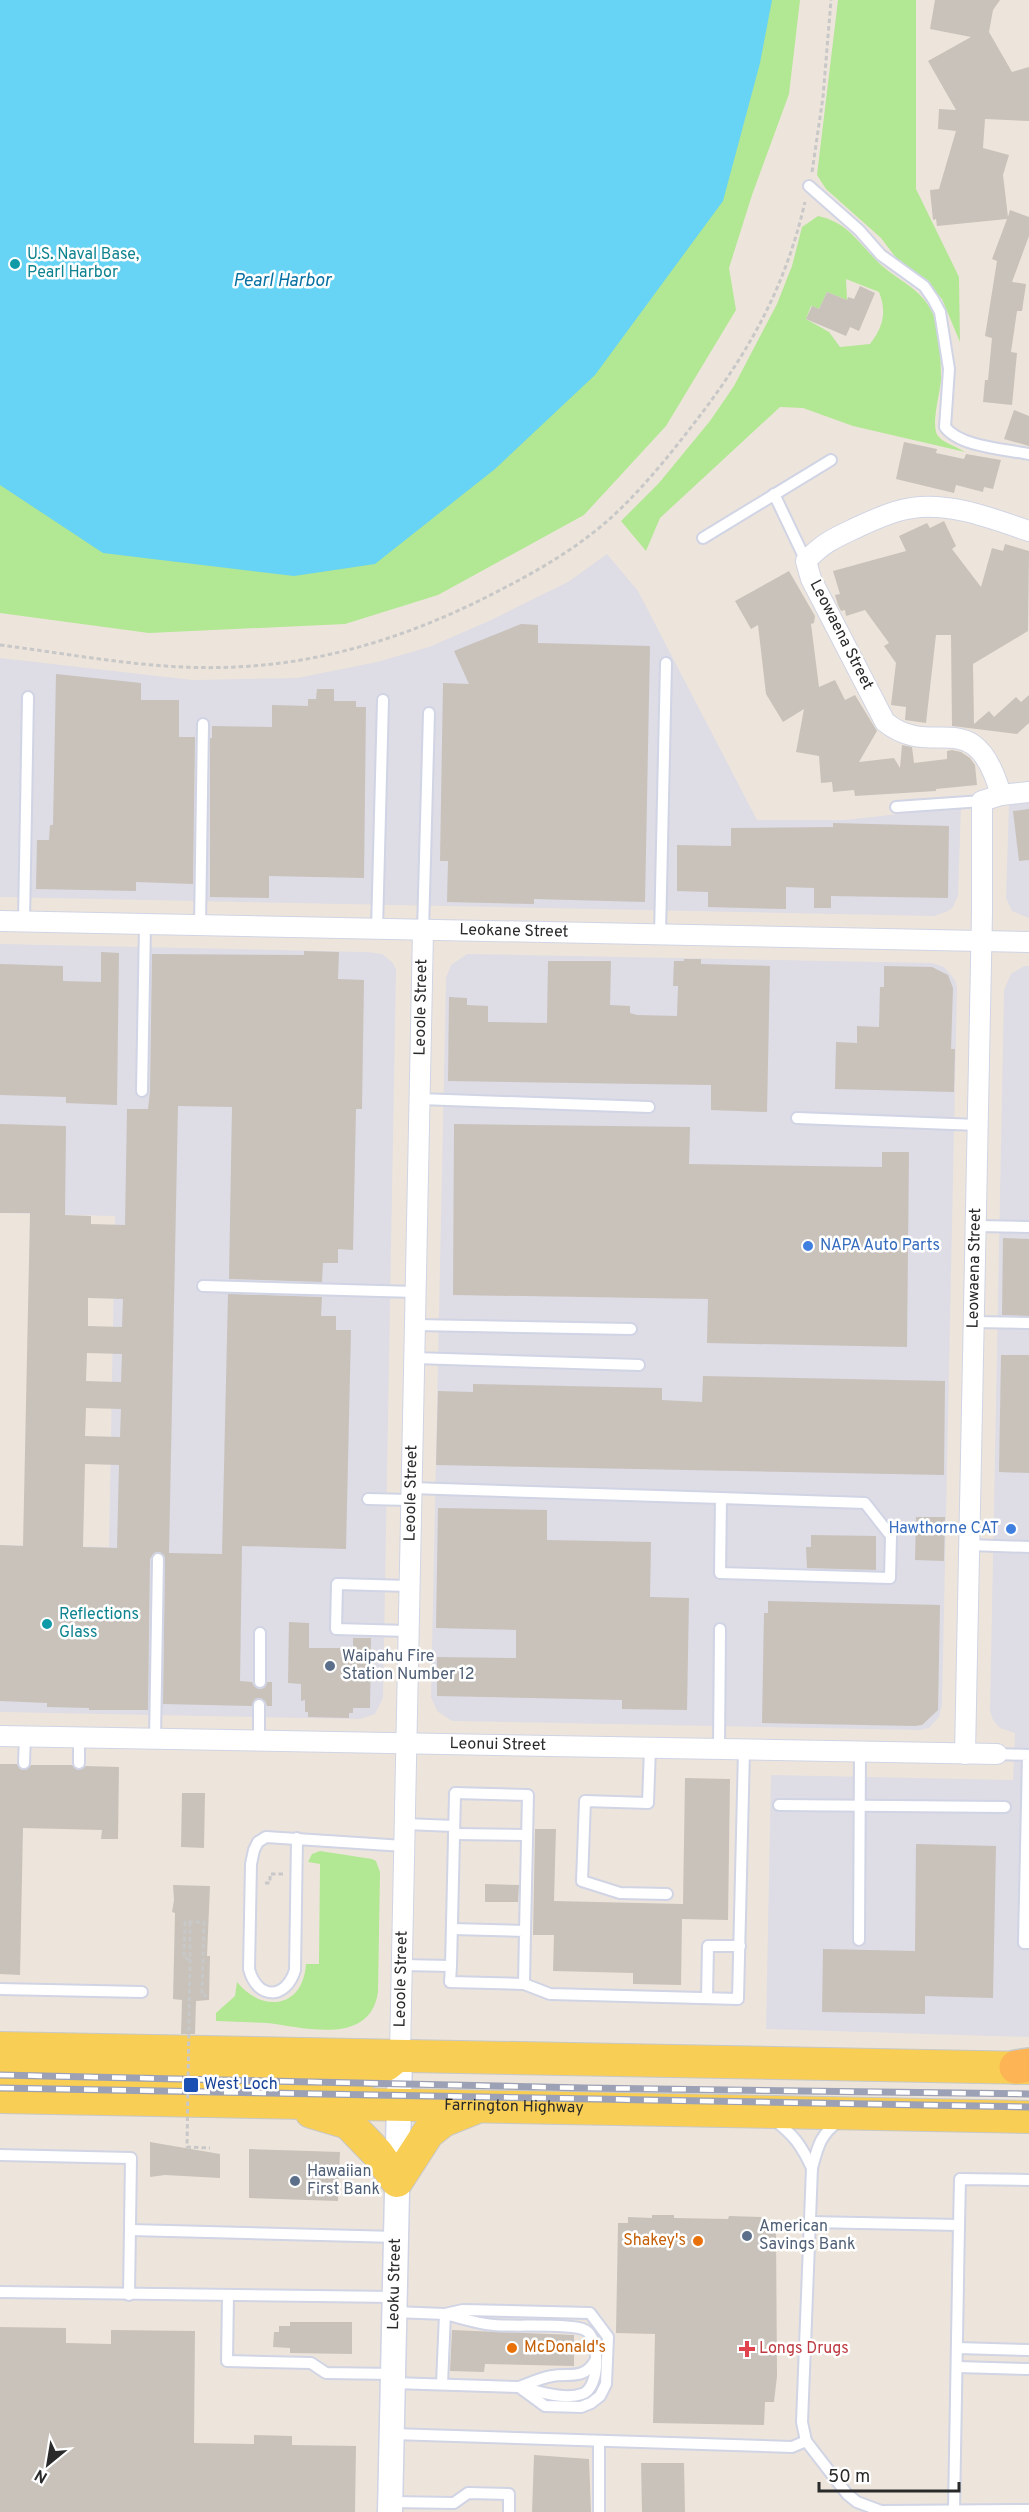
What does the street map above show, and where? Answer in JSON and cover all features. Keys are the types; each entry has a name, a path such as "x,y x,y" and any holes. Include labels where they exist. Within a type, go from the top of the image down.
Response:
{"main road":[{"path":"0,2048 1025,2067"},
{"path":"0,2070 356,2078 386,2065 400,2055"},
{"name":"Farrington Highway","path":"0,2097 1029,2117"},
{"path":"279,2102 348,2123 377,2153 397,2181 428,2133 443,2121 481,2105"}],"street":[{"name":"Leowaena Street","path":"965,1754 982,941 991,798 995,776 980,750 971,742 957,738 904,735 885,722 811,579 806,561 823,543 870,522 911,508 937,507 965,512 1029,531"},
{"path":"991,798 1029,792"},
{"name":"Leokane Street","path":"0,921 1029,942"},
{"name":"Leoole Street","path":"400,2055 423,931"},
{"name":"Leonui Street","path":"0,1736 997,1754"},
{"name":"Leoku Street","path":"390,2507 400,2055"}],"lane":[{"path":"809,186 859,230 882,255 924,286 933,298 940,312 948,360 944,416 945,427 949,433 962,440 1029,454"},
{"path":"703,538 831,460"},
{"path":"774,494 806,561"},
{"path":"660,935 666,663"},
{"path":"24,921 28,697"},
{"path":"377,930 382,700"},
{"path":"423,931 429,713"},
{"path":"200,926 203,724"},
{"path":"896,807 991,798"},
{"path":"142,1091 145,924"},
{"path":"420,1099 649,1107"},
{"path":"797,1118 978,1125"},
{"path":"976,1226 1029,1227"},
{"path":"203,1286 416,1292"},
{"path":"974,1322 1029,1323"},
{"path":"415,1325 632,1329"},
{"path":"414,1358 639,1365"},
{"path":"368,1499 411,1494 722,1498 865,1503 891,1536 890,1578 720,1573 722,1498"},
{"path":"969,1545 1029,1547"},
{"path":"155,1739 158,1559"},
{"path":"408,1631 336,1629 337,1584 410,1586"},
{"path":"719,1749 720,1629"},
{"path":"260,1633 260,1682"},
{"path":"258,1742 259,1706"},
{"path":"24,1762 25,1737"},
{"path":"79,1738 79,1763"},
{"path":"650,1748 648,1803 585,1801 582,1881 620,1893 667,1894"},
{"path":"524,1984 528,1795 455,1793 450,1982 524,1984 550,1994 738,1999 744,1750"},
{"path":"858,1940 860,1752"},
{"path":"997,1754 1028,1752 1024,1943 1029,1943"},
{"path":"779,1805 1005,1807"},
{"path":"405,1824 527,1835"},
{"path":"297,1838 295,1970 286,1988 270,1992 257,1987 249,1969 251,1864 258,1842 266,1837 297,1838 404,1846"},
{"path":"452,1929 525,1931"},
{"path":"707,1998 708,1946 740,1946"},
{"path":"401,1965 451,1966"},
{"path":"0,1989 142,1992"},
{"path":"763,2111 801,2145 812,2168"},
{"path":"848,2113 826,2131 819,2143 812,2168 802,2422 806,2441 847,2494 857,2502 881,2511 1029,2510"},
{"path":"0,2155 132,2157 129,2295"},
{"path":"954,2510 960,2179 1029,2180"},
{"path":"810,2222 960,2225"},
{"path":"130,2230 396,2237"},
{"path":"0,2292 228,2295 394,2305 492,2325 579,2328 588,2331 596,2343 593,2383 589,2391 581,2395 552,2394 519,2387 442,2384 326,2373 311,2363 227,2361 228,2295"},
{"path":"445,2314 463,2310 590,2313 608,2337 606,2384 600,2396 581,2407 545,2406 519,2387"},
{"path":"442,2384 445,2314"},
{"path":"957,2348 1029,2350"},
{"path":"519,2387 552,2376 578,2376 592,2367 595,2360"},
{"path":"957,2367 1029,2369"},
{"path":"392,2434 792,2447 806,2441"},
{"path":"599,2441 599,2512"},
{"path":"390,2507 454,2508 468,2493 509,2494 509,2512"}],"path":[{"path":"0,645 159,666 236,667 273,664 333,653 405,634 471,606 537,571 614,515 663,465 723,385 756,333 782,278 792,253 816,152 831,0"},
{"path":"261,1883 270,1883 270,1874 297,1875"},
{"path":"207,1996 202,1995 204,1923 190,1922 186,2147 210,2148"}],"shaded area":[{"path":"607,554 638,591 757,820 845,820 961,807 958,896 953,907 934,916 0,897 0,658 192,680 297,678 377,662 429,647 489,621 568,582"},
{"path":"1029,800 1029,918 1012,911 1006,898 1009,802"},
{"path":"0,944 367,952 382,954 392,962 396,969 383,1698 375,1714 360,1719 0,1712 0,1545 109,1547 115,1216 0,1213"},
{"path":"467,954 932,963 944,967 955,980 957,987 942,1705 939,1717 929,1728 920,1730 452,1721 437,1711 431,1697 446,978 451,965"},
{"name":"Hawthorne CAT","path":"1024,966 1029,966 1029,2037 766,2029 771,1775 1013,1780 1015,1733 1000,1728 993,1720 990,1711 1004,990 1011,974"}],"green space":[{"path":"730,0 800,0 789,94 752,195 729,268 736,310 666,426 584,515 438,595 345,624 149,633 0,613 0,433"},
{"path":"838,0 916,0 916,189 959,277 960,342 942,299 924,280 897,259 881,238 826,189 817,175"},
{"path":"818,216 837,223 885,269 915,291 928,305 939,336 941,378 935,417 936,431 943,441 965,452 853,426 803,408 780,407 660,518 646,551 621,521 659,483 710,421 734,386 777,304 792,266 802,227","holes":["846,279 879,292 883,306 881,326 870,344 840,347 829,332 806,319 811,306 819,309 827,292 847,300"]},
{"path":"320,1851 372,1859 376,1861 380,1872 378,1992 372,2009 362,2021 349,2027 333,2030 267,2023 216,2021 216,2013 235,1996 237,1982 258,1999 280,2002 289,1998 297,1990 303,1979 306,1964 319,1964 320,1864 308,1862 312,1854"}],"water":[{"name":"Pearl Harbor","path":"0,0 772,0 760,63 723,201 595,375 495,469 375,564 294,576 103,553 0,485"}],"building":[{"path":"935,0 1000,0 993,10 989,32 1012,72 1029,67 1029,121 985,119 983,148 1009,155 1003,175 1008,217 1010,210 1029,217 1029,236 1012,282 1026,284 1022,311 1017,311 1011,352 1017,353 1012,405 983,402 985,380 988,380 992,338 985,336 997,261 992,259 1007,219 937,226 936,219 933,220 930,190 939,189 956,131 938,129 939,109 956,110 928,61 971,37 930,29"},
{"path":"860,286 875,293 859,331 850,327 846,336 806,319 812,306 819,309 827,292 847,300 848,297 854,299"},
{"path":"1014,410 1029,416 1029,446 1004,439"},
{"path":"904,442 937,449 936,453 964,459 966,454 1001,460 993,489 984,487 983,492 956,485 954,493 896,479"},
{"path":"944,521 956,546 952,549 981,587 992,548 1003,551 1005,544 1029,551 1028,631 973,664 974,724 989,711 994,717 1016,697 1021,702 1029,695 1029,723 1017,734 952,726 951,635 936,635 926,723 905,720 906,707 891,705 896,663 884,646 889,643 865,610 846,616 845,610 841,611 838,605 835,595 840,594 833,571 906,551 899,536 927,523 930,528"},
{"path":"789,571 815,616 814,623 811,624 819,687 835,680 845,700 855,695 877,731 859,762 894,758 900,768 902,745 912,747 914,763 947,759 947,751 952,750 961,752 975,765 977,785 936,789 936,791 855,796 854,790 833,792 832,782 821,783 819,756 796,752 804,709 783,722 766,694 758,625 751,629 735,601"},
{"path":"521,624 538,625 538,643 650,646 645,902 534,899 534,904 447,902 448,861 440,861 443,683 469,684 454,651"},
{"path":"56,674 141,683 141,700 179,700 179,737 195,737 193,884 136,882 136,891 36,889 37,840 49,840 50,825 53,825"},
{"path":"317,689 334,689 334,701 356,701 356,707 366,707 364,878 269,876 269,898 210,897 210,738 212,738 212,726 272,727 272,705 308,706 308,699 316,699"},
{"path":"1029,809 1029,860 1019,861 1013,811"},
{"path":"833,823 949,826 948,898 831,896 831,908 814,908 814,888 786,887 786,909 708,907 708,892 677,891 677,845 731,846 731,828 833,827"},
{"path":"304,951 339,952 338,979 364,980 362,1109 356,1109 353,1250 338,1249 338,1263 323,1263 322,1282 229,1279 232,1107 178,1106 169,1553 222,1554 228,1294 322,1297 321,1316 336,1316 336,1330 351,1330 346,1549 242,1546 240,1681 252,1682 259,1689 264,1688 267,1682 272,1682 272,1706 267,1706 260,1698 255,1699 252,1706 163,1704 165,1559 164,1555 159,1552 154,1553 150,1559 148,1710 89,1710 89,1708 47,1707 47,1703 0,1701 0,1545 23,1546 30,1213 0,1213 0,1124 66,1126 65,1215 91,1216 91,1224 125,1225 127,1109 148,1109 150,1091 152,954 304,955","holes":["88,1298 123,1299 122,1327 88,1326","87,1353 122,1354 121,1382 86,1381","86,1408 121,1409 120,1437 85,1436","85,1464 119,1465 117,1548 83,1547"]},
{"path":"101,952 119,953 117,1105 66,1103 66,1097 0,1095 0,964 63,966 63,981 101,982"},
{"path":"684,959 701,959 701,964 770,966 767,1112 711,1110 711,1085 448,1081 449,997 467,998 467,1005 488,1006 488,1022 547,1023 548,961 611,961 610,1005 630,1006 630,1013 637,1015 677,1016 678,986 673,986 674,961 684,961"},
{"path":"884,966 932,967 948,975 953,988 951,1049 955,1049 954,1092 835,1089 836,1042 857,1043 857,1026 879,1027 880,987 884,987"},
{"path":"454,1124 690,1127 689,1164 882,1167 882,1152 909,1152 907,1347 707,1343 708,1299 453,1295"},
{"path":"1003,1238 1029,1239 1029,1316 1002,1315"},
{"path":"1001,1355 1029,1355 1029,1473 999,1472"},
{"path":"703,1376 945,1381 944,1475 436,1465 438,1391 473,1392 473,1384 662,1388 662,1400 702,1402"},
{"path":"438,1508 547,1510 547,1540 651,1542 650,1597 689,1598 687,1710 622,1709 622,1700 437,1696 437,1657 516,1658 516,1630 436,1628"},
{"path":"916,1517 945,1517 944,1561 915,1560"},
{"path":"811,1535 876,1536 876,1570 807,1568 806,1547 811,1547"},
{"path":"768,1601 940,1605 938,1710 922,1725 915,1726 762,1723 764,1613 768,1613"},
{"name":"Waipahu Fire Station Number 12","path":"289,1622 309,1623 309,1648 353,1648 353,1638 371,1638 370,1708 353,1708 353,1713 349,1713 349,1718 308,1717 308,1712 305,1712 305,1700 301,1701 301,1684 288,1683"},
{"path":"0,1764 17,1764 20,1769 24,1770 31,1765 72,1765 78,1770 86,1766 119,1767 118,1839 101,1839 102,1830 23,1828 20,1975 0,1974"},
{"path":"685,1778 730,1779 728,1920 682,1919 681,1985 633,1984 633,1973 553,1971 554,1935 533,1935 535,1829 556,1829 554,1901 683,1904"},
{"path":"182,1793 205,1793 204,1848 181,1847"},
{"path":"916,1844 996,1846 993,1998 925,1996 925,2014 822,2012 823,1949 915,1951"},
{"path":"485,1884 519,1885 518,1902 485,1902"},
{"path":"173,1885 210,1886 207,1956 210,1956 209,2000 196,2001 195,2034 181,2034 182,2000 173,1999 175,1913 172,1912"},
{"path":"150,2142 220,2154 220,2178 165,2175 150,2177"},
{"name":"Hawaiian First Bank","path":"249,2149 340,2152 338,2201 249,2198"},
{"path":"652,2215 674,2215 674,2218 728,2219 729,2216 761,2217 776,2233 777,2376 774,2402 765,2402 764,2425 653,2423 655,2334 616,2333 618,2223 628,2223 628,2217 652,2218"},
{"path":"290,2322 352,2322 352,2354 290,2353 290,2348 273,2347 274,2332 279,2332 279,2326 290,2326"},
{"path":"0,2327 66,2328 66,2343 111,2344 111,2330 195,2331 194,2443 254,2444 254,2435 292,2436 292,2445 356,2446 355,2512 0,2512"},
{"name":"McDonald's","path":"452,2330 574,2335 574,2366 485,2364 484,2372 450,2371"},
{"path":"534,2455 589,2459 591,2512 532,2512"},
{"path":"641,2463 684,2463 685,2512 642,2512"}],"railway":[{"path":"0,2075 585,2088 1029,2094"},
{"path":"0,2088 1029,2107"}],"place":[{"name":"U.S. Naval Base, Pearl Harbor","path":"15,264"},
{"name":"NAPA Auto Parts","path":"808,1246"},
{"name":"Hawthorne CAT","path":"1011,1529"},
{"name":"Reflections Glass","path":"47,1624"},
{"name":"Waipahu Fire Station Number 12","path":"330,1666"},
{"name":"West Loch","path":"191,2085"},
{"name":"Hawaiian First Bank","path":"295,2181"},
{"name":"American Savings Bank","path":"747,2236"},
{"name":"Shakey's","path":"698,2241"},
{"name":"McDonald's","path":"512,2348"},
{"name":"Longs Drugs","path":"747,2349"}]}
